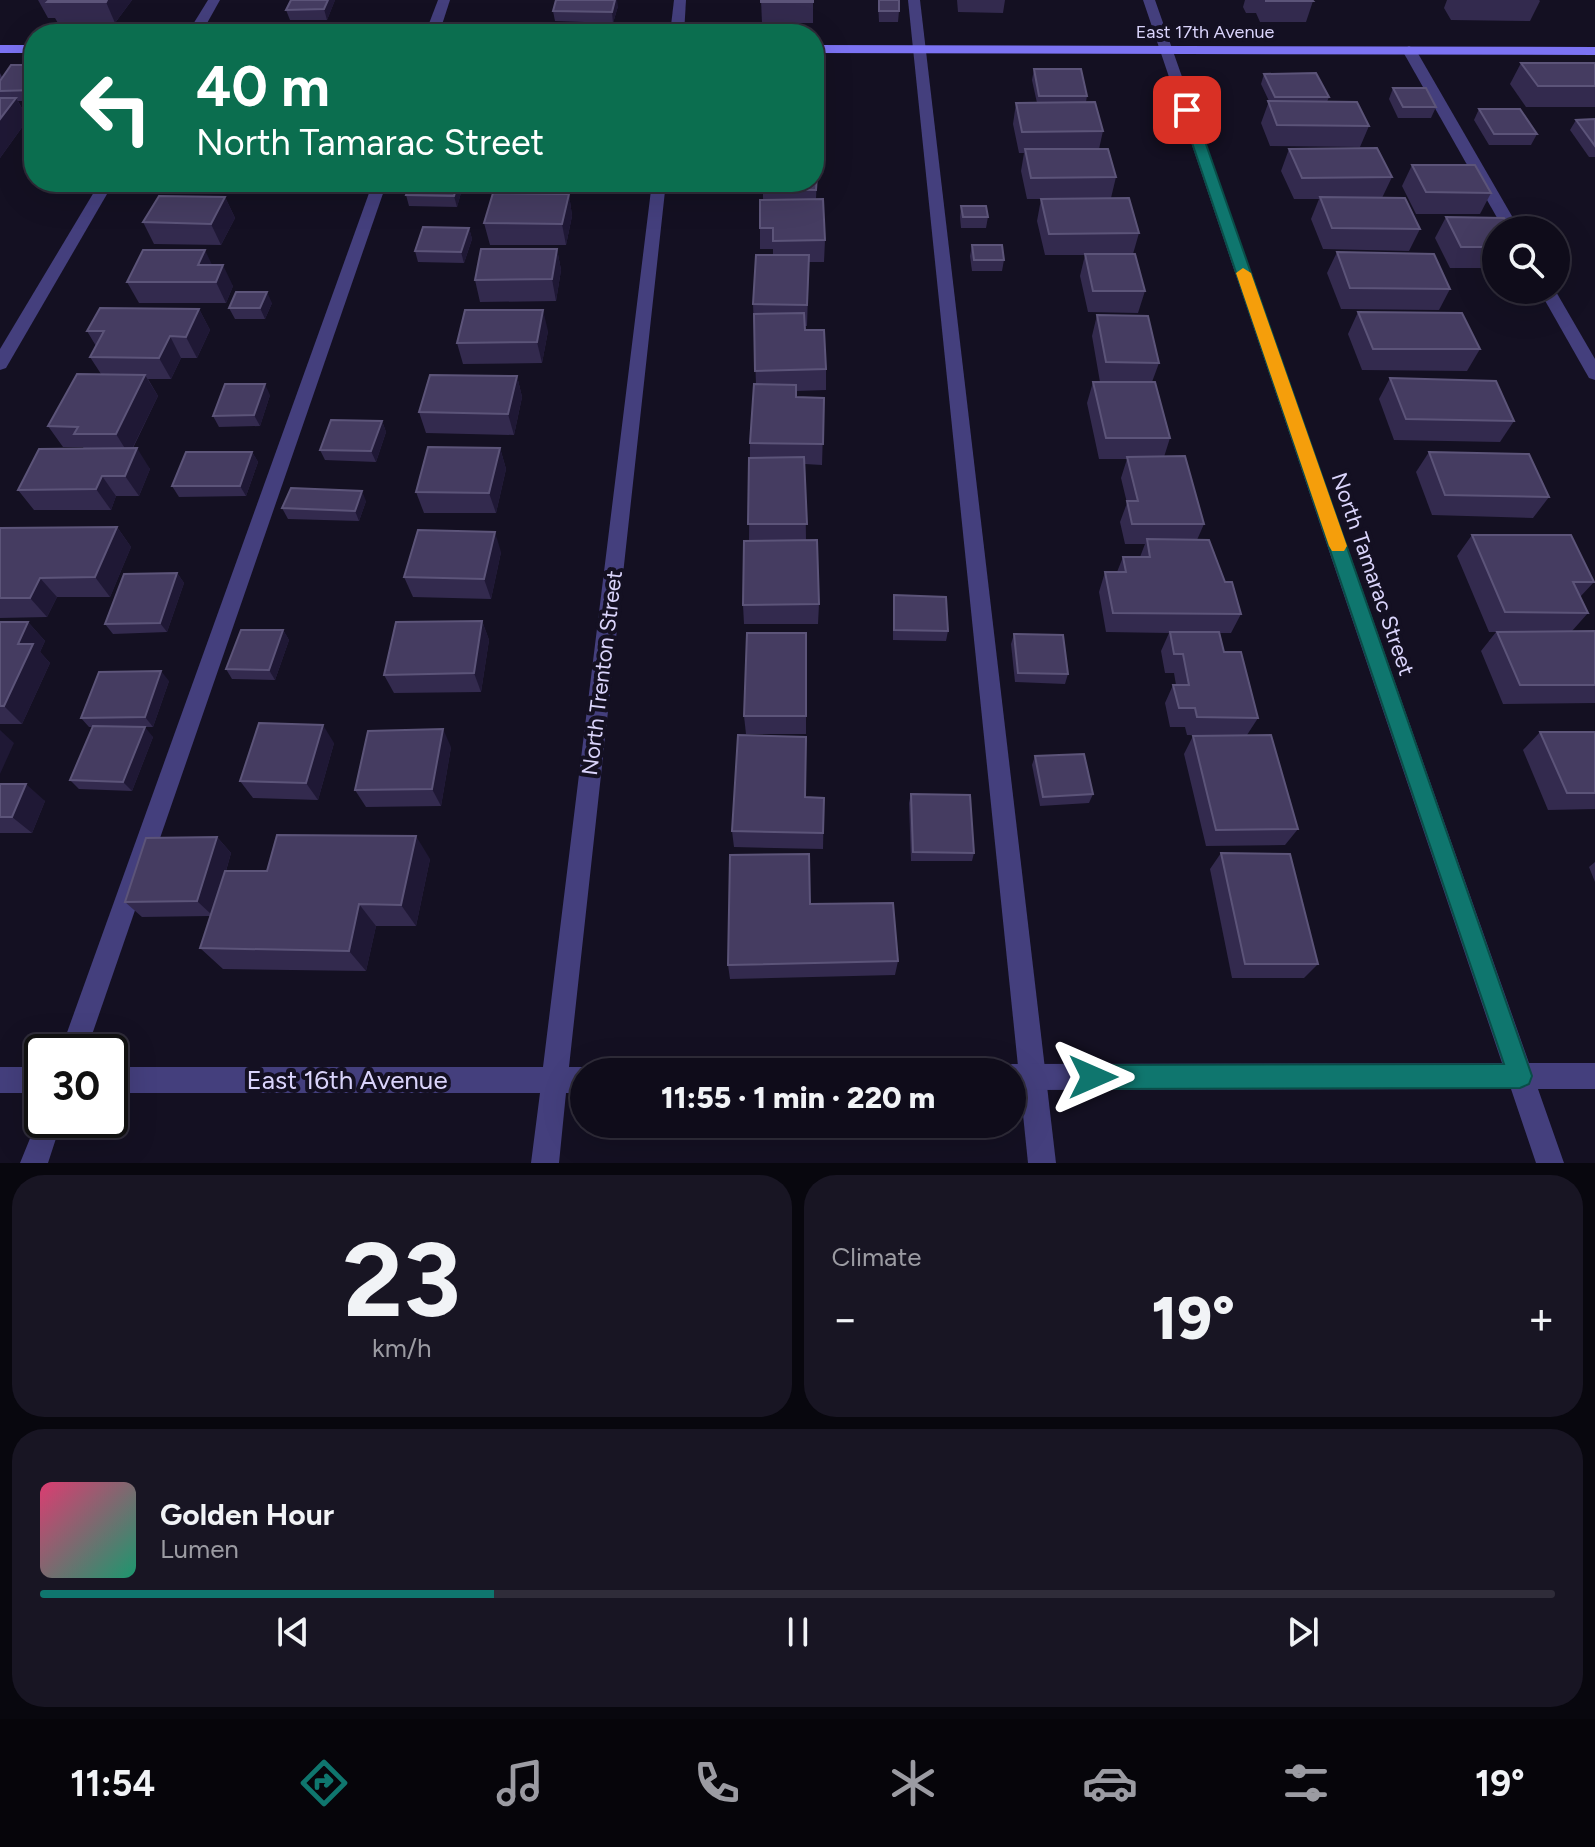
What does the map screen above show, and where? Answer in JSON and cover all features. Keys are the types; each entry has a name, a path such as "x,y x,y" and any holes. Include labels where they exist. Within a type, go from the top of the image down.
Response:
{"street":[{"path":"200,24 214,0"},
{"path":"436,24 444,0"},
{"path":"678,24 680,0"},
{"path":"914,0 1020,1058"},
{"name":"North Tamarac Street","path":"1149,0 1550,1163"},
{"path":"0,49 24,49"},
{"name":"East 17th Avenue","path":"824,49 1595,51"},
{"path":"1409,50 1504,216"},
{"path":"0,364 101,192"},
{"path":"79,1034 376,192"},
{"name":"North Trenton Street","path":"545,1163 658,192"},
{"path":"1555,304 1595,374"},
{"path":"1026,1077 1595,1076"},
{"path":"0,1080 24,1080"},
{"name":"East 16th Avenue","path":"128,1080 570,1080"},
{"path":"1026,1094 1042,1163"},
{"path":"34,1163 43,1138"}],"building":[{"path":"49,0 107,0 47,2"},
{"path":"291,0 328,0 324,9 286,10"},
{"path":"556,0 615,0 612,12 553,11"},
{"path":"813,0 813,2 761,2"},
{"path":"879,0 899,0 899,11 879,11"},
{"path":"1312,0 1313,1 1266,1"},
{"path":"1521,63 1595,63 1595,86 1538,86"},
{"path":"11,65 24,65 24,90 0,91 0,81"},
{"path":"1034,69 1081,69 1087,96 1039,96"},
{"path":"1316,73 1329,97 1275,97 1264,74"},
{"path":"1393,88 1426,88 1436,107 1403,107"},
{"path":"0,98 16,98 0,119"},
{"path":"1268,101 1357,102 1369,126 1277,125"},
{"path":"1095,102 1103,131 1022,132 1016,103"},
{"path":"1479,109 1520,109 1537,134 1494,134"},
{"path":"1595,119 1595,146 1576,120"},
{"path":"1377,148 1392,177 1302,178 1289,149"},
{"path":"1025,149 1108,149 1116,177 1031,178"},
{"path":"1412,165 1475,165 1491,193 1426,192"},
{"path":"407,192 455,192 454,196 406,195"},
{"path":"493,193 569,194 562,224 484,223"},
{"path":"159,196 225,197 211,224 143,222"},
{"path":"1320,197 1405,198 1420,229 1332,228"},
{"path":"1129,198 1139,233 1049,234 1041,199"},
{"path":"823,199 825,240 773,241 773,228 760,228 760,200"},
{"path":"961,206 986,206 988,217 963,217"},
{"path":"1446,217 1482,218 1482,247 1461,247"},
{"path":"423,227 469,228 461,252 415,251"},
{"path":"972,245 1002,245 1004,260 974,260"},
{"path":"481,249 557,249 552,279 475,280"},
{"path":"143,250 205,250 198,265 223,265 216,282 127,282"},
{"path":"1337,252 1434,254 1450,289 1350,288"},
{"path":"1085,254 1135,254 1145,291 1093,291"},
{"path":"756,255 809,255 807,305 753,304"},
{"path":"236,292 267,292 260,308 229,308"},
{"path":"100,308 199,309 186,337 170,336 159,358 90,357 104,331 87,331"},
{"path":"465,310 543,310 537,342 457,343"},
{"path":"1358,312 1462,313 1480,349 1373,349"},
{"path":"804,313 805,330 824,330 826,369 755,371 754,314"},
{"path":"1097,315 1148,316 1159,363 1106,362"},
{"path":"77,374 145,375 116,434 74,434 78,427 48,426"},
{"path":"430,375 517,376 508,414 419,412"},
{"path":"1390,378 1496,381 1514,421 1406,419"},
{"path":"1093,382 1155,382 1170,438 1106,438"},
{"path":"225,384 265,384 254,415 213,416"},
{"path":"754,384 796,385 796,397 824,398 823,444 750,443"},
{"path":"331,420 382,421 371,451 320,450"},
{"path":"428,447 500,448 489,493 416,492"},
{"path":"137,448 125,476 102,476 96,489 18,490 39,449"},
{"path":"186,452 252,452 240,486 172,486"},
{"path":"1429,452 1529,454 1549,497 1445,495"},
{"path":"1185,456 1204,524 1132,524 1127,501 1138,501 1127,457"},
{"path":"804,457 807,524 748,524 749,458"},
{"path":"291,488 362,491 355,511 282,508"},
{"path":"117,527 95,577 40,578 30,598 0,598 0,528"},
{"path":"418,530 495,532 484,579 404,577"},
{"path":"1472,535 1571,535 1594,582 1573,582 1588,613 1505,612"},
{"path":"1147,539 1209,540 1225,582 1232,582 1241,614 1113,613 1105,572 1126,572 1123,557 1150,557"},
{"path":"817,540 819,604 743,605 744,541"},
{"path":"177,573 160,623 105,624 124,574"},
{"path":"894,595 946,597 948,631 894,630"},
{"path":"482,621 474,673 384,675 396,622"},
{"path":"0,622 28,622 18,644 33,644 4,706 0,706"},
{"path":"241,630 283,630 269,670 226,669"},
{"path":"1595,631 1595,685 1520,685 1497,632"},
{"path":"1170,632 1219,632 1224,652 1241,652 1258,718 1197,717 1195,708 1179,708 1173,685 1189,685 1183,654 1174,654"},
{"path":"747,633 806,633 806,716 744,716"},
{"path":"1014,634 1063,635 1068,674 1018,673"},
{"path":"161,671 145,717 81,718 99,672"},
{"path":"259,723 323,725 306,783 240,781"},
{"path":"93,726 145,727 123,782 70,780"},
{"path":"443,729 432,789 355,790 368,731"},
{"path":"1540,732 1595,732 1595,793 1567,793"},
{"path":"738,735 806,737 805,797 824,798 823,833 732,831"},
{"path":"1271,735 1298,829 1216,830 1193,736"},
{"path":"1084,754 1093,794 1043,797 1035,756"},
{"path":"0,784 26,784 12,817 0,817"},
{"path":"911,794 970,795 974,853 913,852"},
{"path":"277,835 416,836 401,905 359,904 349,951 200,948 225,871 267,871"},
{"path":"217,837 197,901 125,902 146,838"},
{"path":"1221,853 1290,854 1318,964 1245,964"},
{"path":"809,854 810,904 893,903 898,961 728,965 730,855"}],"slow traffic":[{"path":"1243,273 1338,546"}],"route":[{"path":"1093,1077 1520,1076 1187,110"}]}
